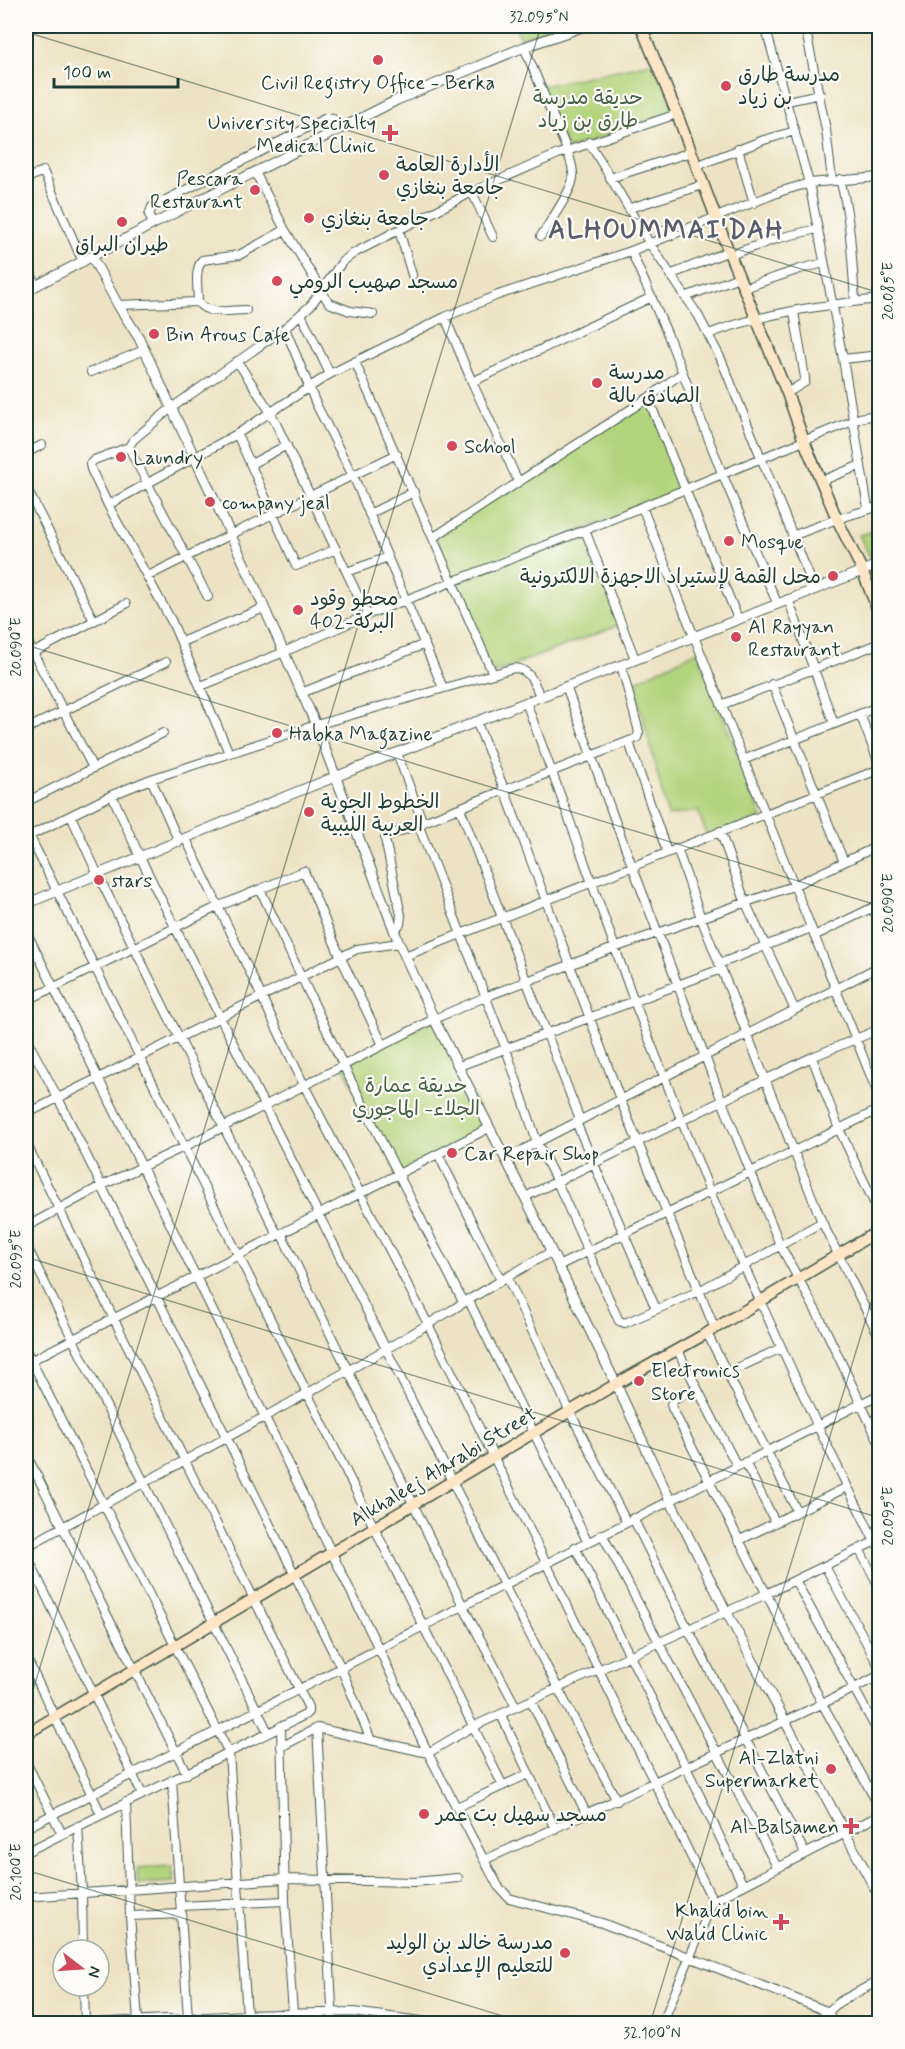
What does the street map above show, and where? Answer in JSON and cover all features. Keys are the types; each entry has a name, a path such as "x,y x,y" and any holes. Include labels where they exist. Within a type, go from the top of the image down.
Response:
{"main road":[{"path":"641,26 804,441 837,519 862,570 879,616"},
{"path":"649,43 652,26"},
{"name":"Alkhaleej Alarabi Street","path":"26,1734 879,1230"}],"street":[{"path":"26,291 339,129 435,83 524,47 585,26"},
{"path":"765,26 809,183 843,359 868,508"},
{"path":"805,26 836,180 845,199 855,302"},
{"path":"524,47 572,164 571,187 541,236"},
{"path":"787,101 820,94"},
{"path":"229,753 181,642 148,576 108,505 90,464 94,460 129,447 133,440 170,409 285,328 312,305 348,257 472,192 567,150 677,114"},
{"path":"153,224 149,215 152,207 326,118 333,119 339,129"},
{"path":"696,166 738,149 795,131"},
{"path":"589,142 650,244 709,334 814,588"},
{"path":"738,149 754,202"},
{"path":"610,178 691,152"},
{"path":"26,179 43,171 88,259 144,350 316,725 394,931 434,1019 525,1197 670,1500 726,1611 879,1898"},
{"path":"255,172 285,230 329,303 337,307 373,314"},
{"path":"108,505 237,434 330,374 446,316 498,295 631,251 754,202 809,183 879,177"},
{"path":"630,208 703,185"},
{"path":"472,192 493,237"},
{"path":"670,275 729,253 817,229"},
{"path":"246,310 203,308 198,302 199,264 202,260 239,255 285,230"},
{"path":"399,230 412,275"},
{"path":"631,251 777,603"},
{"path":"26,255 35,286"},
{"path":"744,288 824,263"},
{"path":"685,297 739,277"},
{"path":"472,382 652,297"},
{"path":"709,334 756,318 879,299"},
{"path":"118,305 198,302"},
{"path":"787,393 801,386 806,378 794,312"},
{"path":"301,314 330,374"},
{"path":"446,316 472,382 518,481"},
{"path":"285,328 308,388 352,475 442,688"},
{"path":"91,372 144,350"},
{"path":"843,359 879,356"},
{"path":"237,361 271,413 367,615"},
{"path":"355,362 493,674"},
{"path":"434,537 648,398 682,373"},
{"path":"648,398 738,619"},
{"path":"201,686 406,599 585,531 684,488 864,416 879,414"},
{"path":"237,434 296,566 336,549"},
{"path":"26,453 42,444"},
{"path":"251,464 286,445"},
{"path":"129,447 208,597"},
{"path":"148,576 397,454"},
{"path":"821,481 861,465"},
{"path":"26,487 94,621"},
{"path":"369,514 414,492"},
{"path":"792,536 879,506"},
{"path":"642,507 837,989 879,1099"},
{"path":"585,531 635,659"},
{"path":"347,572 388,557"},
{"path":"26,904 336,776 879,564"},
{"path":"788,599 834,724"},
{"path":"33,653 126,604"},
{"path":"181,642 264,608"},
{"path":"26,639 93,768"},
{"path":"721,705 879,643"},
{"path":"301,693 425,644"},
{"path":"26,729 166,662"},
{"path":"394,931 400,924 402,915 385,839 420,823 637,738 639,732 621,665"},
{"path":"503,1786 57,891 27,836 151,779 316,725 514,668 525,670 529,674 540,696"},
{"path":"772,684 844,862"},
{"path":"566,686 677,984 780,1245 796,1279 822,1322 879,1444"},
{"path":"281,1747 317,1728 428,1753 472,1727 766,1594 877,1540 847,1487 818,1427 710,1192 634,1001 526,702"},
{"path":"743,760 879,706"},
{"path":"405,956 547,902 879,768 860,714"},
{"path":"476,721 505,791 637,1143 699,1291 727,1373 797,1511"},
{"path":"26,802 164,733"},
{"path":"629,742 668,852"},
{"path":"397,753 461,934 506,1048 537,1142 621,1323 699,1291 822,1222"},
{"path":"151,779 218,907 304,1085 428,1324 544,1563 713,1901"},
{"path":"112,795 140,857 504,1585 617,1801"},
{"path":"460,808 594,1164 656,1309"},
{"path":"71,816 223,1126 348,1370 463,1606 516,1707"},
{"path":"720,831 745,901 794,1008"},
{"path":"26,1227 101,1186 184,1147 434,1019 569,964 745,901 794,886 879,844"},
{"path":"677,848 701,918 822,1222 879,1338"},
{"path":"26,1000 218,907 304,871 340,956 383,1046"},
{"path":"260,889 397,1174 534,1433 587,1541"},
{"path":"459,1066 634,1001 766,946 813,932 876,906 879,922"},
{"path":"26,931 379,1648 428,1753 498,1886 509,1898 602,1923 829,2012"},
{"path":"26,1114 340,956 366,946 399,943"},
{"path":"505,1159 879,966"},
{"path":"525,1197 765,1079 879,1029"},
{"path":"26,1038 340,1668 372,1740"},
{"path":"812,1057 840,1129 879,1215"},
{"path":"558,1266 879,1109"},
{"path":"28,1361 489,1128"},
{"path":"26,1143 308,1707 305,1715 26,1852"},
{"path":"438,1154 504,1278 570,1412 747,1739 805,1853"},
{"path":"26,1245 268,1732"},
{"path":"26,1546 265,1417 551,1252"},
{"path":"727,1373 781,1348"},
{"path":"677,1349 737,1466"},
{"path":"26,1350 28,1361 229,1753 247,2015"},
{"path":"697,1388 671,1404 738,1541 879,1808"},
{"path":"26,1828 51,1813 300,1689 708,1480 818,1427 879,1394"},
{"path":"26,1454 187,1774"},
{"path":"745,1462 775,1522"},
{"path":"738,1541 847,1487"},
{"path":"602,1534 777,1867"},
{"path":"575,1547 744,1885"},
{"path":"859,1549 879,1588"},
{"path":"26,1554 142,1794"},
{"path":"825,1566 879,1668"},
{"path":"795,1580 879,1736"},
{"path":"26,1657 101,1814"},
{"path":"484,1860 587,1815 823,1705 879,1675"},
{"path":"531,1701 587,1815"},
{"path":"501,1715 555,1829"},
{"path":"281,1726 284,1879 293,2013"},
{"path":"317,1728 333,2024"},
{"path":"26,1762 62,1834"},
{"path":"457,1807 528,1774"},
{"path":"172,1780 188,2018"},
{"path":"126,1802 130,1916 138,2020"},
{"path":"662,2024 713,1901 879,1815"},
{"path":"78,1826 84,1938"},
{"path":"26,1897 284,1879 414,1882 458,1878"},
{"path":"130,1916 240,1903 285,1901"},
{"path":"819,2024 820,2019 839,2002 879,1980"},
{"path":"84,1998 85,2023"},
{"path":"68,2024 353,2012 443,2024"},
{"path":"829,2012 832,2024"},
{"path":"26,2021 35,2024"}],"green space":[{"path":"515,26 558,26 521,38"},
{"name":"حديقة مدرسة طارق بن زياد","path":"655,62 676,114 567,149 541,86"},
{"path":"648,398 684,488 453,583 435,537"},
{"path":"879,530 879,556 871,559 859,535"},
{"path":"585,531 621,624 493,673 453,584"},
{"path":"698,651 762,818 707,836 698,811 668,816 634,682"},
{"name":"حديقة عمارة الجلاء- الماجوري","path":"434,1019 488,1128 398,1174 343,1066"},
{"path":"172,1866 174,1882 138,1884 137,1868"}],"place":[{"name":"Civil Registry Office - Berka","path":"378,60"},
{"name":"مدرسة طارق بن زياد","path":"726,86"},
{"name":"University Specialty Medical Clinic","path":"390,133"},
{"name":"الأدارة العامة جامعة بنغازي","path":"384,175"},
{"name":"Pescara Restaurant","path":"255,190"},
{"name":"جامعة بنغازي","path":"309,218"},
{"name":"طيران البراق","path":"122,222"},
{"name":"مسجد صهيب الرومي","path":"277,281"},
{"name":"Bin Arous Cafe","path":"154,334"},
{"name":"مدرسة الصادق بالة","path":"597,383"},
{"name":"School","path":"452,446"},
{"name":"Laundry","path":"121,457"},
{"name":"company jeal","path":"210,502"},
{"name":"Mosque","path":"729,541"},
{"name":"محل القمة لإستيراد الاجهزة الالكترونية","path":"833,576"},
{"name":"محطو وقود 402-البركة","path":"298,610"},
{"name":"Al Rayyan Restaurant","path":"736,637"},
{"name":"Habka Magazine","path":"277,733"},
{"name":"الخطوط الجوية العربية الليبية","path":"309,812"},
{"name":"stars","path":"99,880"},
{"name":"Car Repair Shop","path":"452,1153"},
{"name":"Electronics Store","path":"639,1381"},
{"name":"Al-Zlatni Supermarket","path":"831,1769"},
{"name":"مسجد سهيل بت عمر","path":"424,1814"},
{"name":"Al-Balsamen","path":"851,1826"},
{"name":"Khalid bin Walid Clinic","path":"781,1922"},
{"name":"مدرسة خالد بن الوليد للتعليم الإعدادي","path":"565,1953"}],"district":[{"name":"ALHOUMMAI'DAH","path":"666,229"}]}
